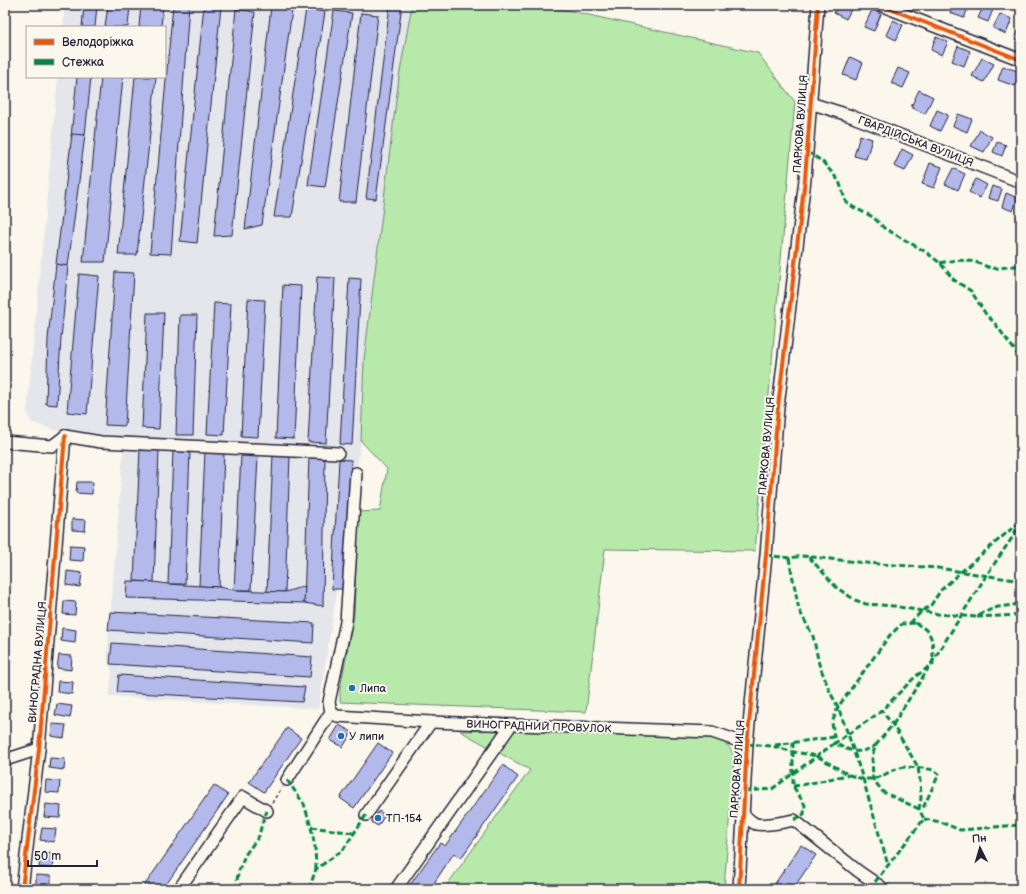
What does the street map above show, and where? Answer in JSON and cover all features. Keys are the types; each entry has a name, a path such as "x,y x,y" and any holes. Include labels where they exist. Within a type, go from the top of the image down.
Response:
{"street":[{"name":"ПАРКОВА ВУЛИЦЯ","path":"739,889 747,744 766,555 778,407 805,179 818,5"},
{"path":"880,5 1021,60"},
{"name":"ГВАРДІЙСЬКА ВУЛИЦЯ","path":"810,103 848,115 1021,182"},
{"path":"5,442 52,446 65,436 101,442 338,453"},
{"name":"ВИНОГРАДНА ВУЛИЦЯ","path":"22,889 38,749 65,436"},
{"path":"287,780 331,712 329,702 346,622 356,473"},
{"name":"ВИНОГРАДНИЙ ПРОВУЛОК","path":"331,712 337,716 431,722 712,732 747,744"},
{"path":"366,815 431,722"},
{"path":"396,889 511,725"},
{"path":"5,760 38,749"},
{"path":"180,889 243,797 267,811"},
{"path":"744,814 749,820 757,824 782,823 794,820 858,871 884,889"}],"path":[{"path":"267,811 287,780"}],"shaded area":[{"path":"65,5 412,5 399,77 364,360 361,441 318,709 109,696 112,672 107,657 124,441 53,430 31,422 27,411 58,78 166,78 166,26 63,26"}],"green space":[{"path":"412,5 527,5 571,11 758,53 795,102 755,551 605,549 586,712 340,702 340,689 354,616 358,512 380,511 387,469 361,441 364,360 399,77"},
{"path":"500,730 708,737 725,743 730,749 734,758 724,889 444,889 530,770 460,731"}],"building":[{"path":"84,5 97,5 95,26 82,26"},
{"path":"108,5 130,5 128,26 105,26"},
{"path":"141,5 163,5 161,26 139,26"},
{"path":"173,5 189,5 171,254 150,253"},
{"path":"204,5 221,6 197,243 180,241"},
{"path":"348,5 390,5 390,8"},
{"path":"390,5 402,5 376,199 366,198"},
{"path":"838,5 847,5 852,8 846,19 834,13"},
{"path":"953,5 969,6 964,18 950,13"},
{"path":"984,5 994,7 988,22 978,18"},
{"path":"271,7 292,10 262,225 245,229"},
{"path":"236,9 255,12 232,235 214,236"},
{"path":"306,9 325,12 292,217 274,217"},
{"path":"872,10 881,14 874,31 864,27"},
{"path":"334,11 352,13 325,187 308,185"},
{"path":"361,13 378,15 356,202 339,202"},
{"path":"1000,14 1012,19 1006,34 993,28"},
{"path":"893,20 903,25 896,40 886,35"},
{"path":"1021,24 1021,41 1015,39"},
{"path":"936,37 948,42 942,55 931,50"},
{"path":"958,46 970,51 964,66 952,61"},
{"path":"850,57 863,63 856,80 843,75"},
{"path":"982,58 994,64 984,82 972,76"},
{"path":"1003,66 1020,72 1015,86 998,80"},
{"path":"898,68 910,73 903,88 891,83"},
{"path":"77,78 91,78 85,135 71,137"},
{"path":"101,78 123,78 105,262 83,262"},
{"path":"135,78 156,78 137,255 118,255"},
{"path":"919,90 933,97 925,114 911,107"},
{"path":"937,110 948,115 940,131 930,126"},
{"path":"958,114 972,119 967,132 953,126"},
{"path":"980,130 992,137 984,152 971,146"},
{"path":"72,134 85,135 68,266 56,264"},
{"path":"860,135 872,139 866,159 854,156"},
{"path":"997,142 1006,145 1002,156 993,152"},
{"path":"902,149 913,155 905,171 894,166"},
{"path":"930,163 942,167 934,188 922,184"},
{"path":"953,168 965,174 958,190 945,184"},
{"path":"976,179 987,185 980,198 969,192"},
{"path":"992,186 1002,189 998,201 988,198"},
{"path":"1006,193 1018,198 1013,211 1002,207"},
{"path":"1021,208 1021,220 1017,218"},
{"path":"56,264 68,266 61,338 57,405 46,404 48,339"},
{"path":"115,272 134,273 125,426 105,425"},
{"path":"79,274 99,276 87,414 67,412"},
{"path":"317,277 335,278 326,443 308,442"},
{"path":"349,278 361,279 352,445 340,444"},
{"path":"283,285 301,286 294,439 276,438"},
{"path":"248,299 265,300 258,437 241,436"},
{"path":"214,303 231,304 224,435 207,434"},
{"path":"147,313 164,313 159,429 142,428"},
{"path":"180,315 197,315 193,435 176,435"},
{"path":"140,449 159,450 154,582 134,581"},
{"path":"173,451 190,451 185,584 168,584"},
{"path":"205,451 224,452 219,587 199,586"},
{"path":"273,455 290,456 285,592 267,592"},
{"path":"241,456 258,457 251,590 234,590"},
{"path":"309,457 325,459 323,606 304,603"},
{"path":"339,459 351,460 344,589 332,589"},
{"path":"77,482 93,482 92,494 76,493"},
{"path":"72,519 86,520 85,531 72,530"},
{"path":"70,545 84,546 83,561 69,560"},
{"path":"67,571 82,573 80,587 66,585"},
{"path":"127,581 219,587 234,590 285,592 305,586 304,603 126,598"},
{"path":"64,601 76,602 75,615 63,614"},
{"path":"110,612 314,623 313,643 108,630"},
{"path":"62,628 76,630 75,643 61,641"},
{"path":"112,643 312,657 310,677 110,664"},
{"path":"59,655 72,656 71,670 57,668"},
{"path":"119,675 305,687 302,702 117,692"},
{"path":"58,681 73,682 72,694 57,692"},
{"path":"57,704 72,706 70,718 55,715"},
{"path":"52,724 66,725 64,738 51,736"},
{"name":"У липи","path":"339,725 352,732 343,747 330,740"},
{"path":"287,728 301,738 264,792 249,782"},
{"path":"378,743 392,753 354,808 340,798"},
{"path":"50,758 65,759 64,770 49,768"},
{"path":"503,765 518,777 461,858 454,853 430,889 407,889 440,843 445,846"},
{"path":"46,780 60,781 59,793 45,792"},
{"path":"214,785 228,795 163,889 142,889"},
{"path":"46,804 61,806 60,818 44,817"},
{"name":"ТП-154","path":"379,811 385,815 378,826 371,822"},
{"path":"42,828 56,829 54,842 40,840"},
{"path":"801,845 816,855 793,889 780,889 774,885"},
{"path":"41,852 54,854 52,868 39,867"},
{"path":"36,875 51,876 51,889 36,889"}],"marked path":[{"path":"807,152 822,161 839,181 846,202 873,217 884,228 926,252 940,263 954,280 971,291 987,316 994,322 1021,359"},
{"path":"940,263 963,260 978,263 991,268 1021,266"},
{"path":"919,809 883,792 873,779 872,756 876,745 894,723 986,576 1014,535 1021,517"},
{"path":"910,623 931,605 941,590 1016,525"},
{"path":"766,555 789,558 803,556 866,563 938,568 1021,581"},
{"path":"809,557 837,588 855,600 866,604 894,606 938,614 976,617 998,607 1021,604"},
{"path":"789,558 799,610 813,636 819,664 848,734 863,779 888,865"},
{"path":"977,617 1021,615"},
{"path":"915,623 927,631 932,639 933,664 916,676 879,713 835,743 832,723 838,707 890,635 902,624 915,623"},
{"path":"875,882 924,819 919,809 921,798 918,767 893,725 881,710"},
{"path":"775,745 834,737"},
{"path":"793,742 793,786 805,805 804,814 794,820"},
{"path":"745,791 772,789 835,743 846,749 856,751 865,750 876,745"},
{"path":"747,744 772,746 817,756 849,775 863,779 873,779 904,767 934,770 939,774 924,806 919,809"},
{"path":"793,786 849,775"},
{"path":"287,780 304,804 315,847 316,869"},
{"path":"236,889 238,873 245,855 259,836 267,811"},
{"path":"309,889 316,869 343,850 366,815"},
{"path":"924,819 941,822 960,830 1021,824"},
{"path":"311,827 354,833"}],"cycle path":[{"path":"739,889 747,744 766,555 778,407 805,179 818,5"},
{"path":"880,5 1021,60"},
{"path":"22,889 39,749 65,436"}],"place":[{"name":"Липа","path":"352,688"},
{"name":"У липи","path":"341,736"},
{"name":"ТП-154","path":"378,818"}]}
